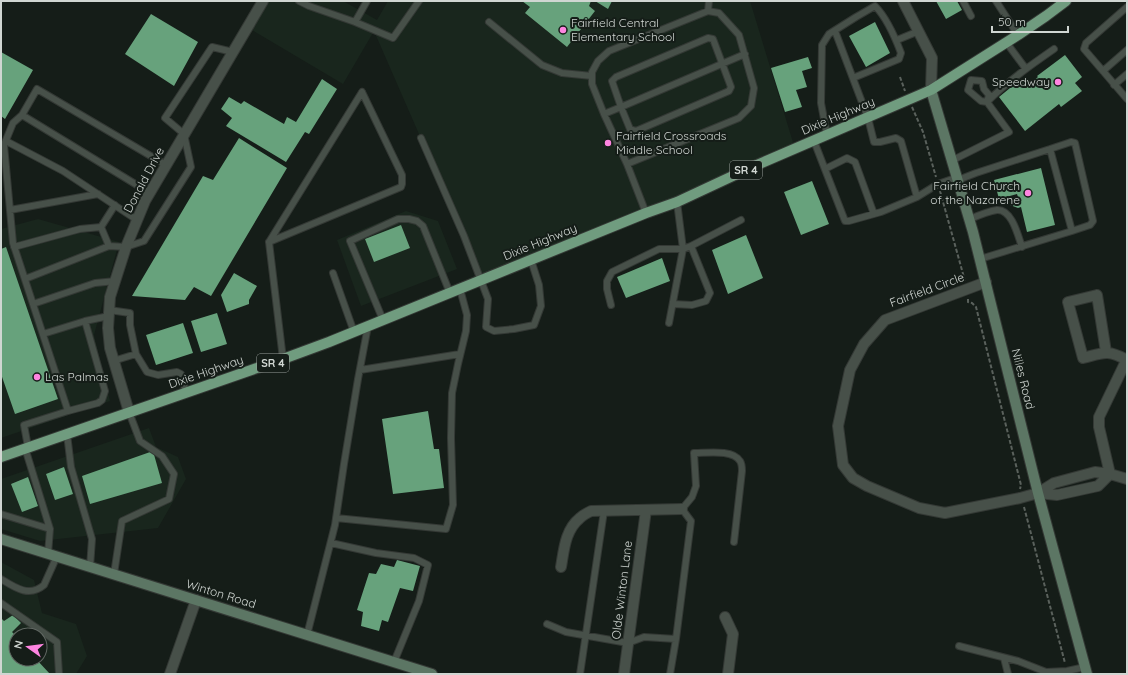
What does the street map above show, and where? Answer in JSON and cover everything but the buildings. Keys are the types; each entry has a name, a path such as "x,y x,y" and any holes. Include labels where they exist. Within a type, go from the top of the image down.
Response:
{"main road":[{"name":"Dixie Highway","path":"1,456 283,359 354,332 646,213 677,202 752,167 931,90 1018,35 1066,1"}],"street":[{"name":"Donald Drive","path":"129,412 113,361 108,328 110,298 126,247 145,201 263,1"},
{"path":"903,1 932,58 931,90"},
{"name":"Nilles Road","path":"931,90 970,219 1038,493 1086,670"},
{"name":"Fairfield Circle","path":"986,282 885,320 864,344 850,370 838,426 843,465 854,478 867,486 919,508 945,513 1038,493 1057,494 1098,486 1110,474"},
{"path":"1106,352 1097,295 1068,302 1083,358 1106,352 1127,359 1125,371 1099,417 1099,427 1110,474 1127,479"},
{"path":"561,567 567,538 572,526 580,517 591,511 682,509"},
{"name":"Olde Winton Lane","path":"624,674 646,510"},
{"name":"Winton Road","path":"1,539 432,674"},
{"path":"170,674 196,600"},
{"path":"725,617 733,634 728,674"}],"lane":[{"path":"299,1 393,38 419,1"},
{"path":"355,22 367,1"},
{"path":"708,1 708,11"},
{"path":"962,1 971,16"},
{"path":"996,1 1018,35"},
{"path":"827,135 821,103 822,45 829,34 875,3 897,40 901,53 899,59 853,78"},
{"path":"1127,7 1086,42 1084,49 1127,99"},
{"path":"627,164 739,118 751,106 754,88 739,35 719,13 708,11 609,51 598,61 592,72 592,84 627,164 646,213"},
{"path":"489,22 542,65 562,73 592,76"},
{"path":"836,30 868,118 874,142 896,138 901,142 917,197"},
{"path":"897,40 919,31"},
{"path":"708,38 713,39 731,87 729,91 636,131 630,128 622,107 612,81 616,77 708,38"},
{"path":"1006,42 1026,69"},
{"path":"25,279 109,246 126,247 144,241 191,167 184,134 165,118 212,47 233,52"},
{"path":"987,102 998,91 1054,49"},
{"path":"1103,71 1127,50"},
{"path":"604,114 745,54"},
{"path":"953,160 1009,132 987,102 982,101 968,90 971,80 964,69"},
{"path":"1114,84 1127,74"},
{"path":"971,80 982,81 984,89 989,95 987,102"},
{"path":"68,411 13,243 4,145 12,123 22,115 37,89 166,166"},
{"path":"269,242 400,187 402,184 402,175 362,92 269,242 283,359"},
{"path":"22,115 150,193"},
{"path":"421,138 464,236 488,299 486,327 494,331 534,325 541,306 539,285 531,260"},
{"path":"6,140 63,172 137,220"},
{"path":"814,141 845,221 874,214 917,197 938,184 958,179 1071,142 1075,143 1093,221 1090,225 1022,248 1000,253 980,260"},
{"path":"1050,149 1072,231"},
{"path":"825,169 847,158 855,162 874,214"},
{"path":"10,210 98,194"},
{"path":"669,323 683,248 677,202"},
{"path":"101,227 115,205"},
{"path":"970,219 997,210 1004,211 1009,215 1022,248"},
{"path":"383,320 350,241 398,219 417,221 423,226 450,293"},
{"path":"611,305 607,289 607,281 612,272 659,249 683,248 691,246 741,220"},
{"path":"14,247 80,229 101,227"},
{"path":"101,227 109,246"},
{"path":"673,304 692,305 706,301 710,293 691,246"},
{"path":"333,273 354,332"},
{"path":"33,304 95,282 116,281"},
{"path":"336,518 446,529 453,505 451,438 452,393 466,331 467,314 460,288"},
{"path":"43,334 109,313 130,313 130,325 136,354 147,372 158,375 177,372 181,374 186,393"},
{"path":"1,579 22,591 40,588 44,585 53,555 50,529 26,448 24,425 98,403 102,400 105,391 86,321"},
{"path":"307,635 331,544 368,326"},
{"path":"113,361 136,354"},
{"path":"360,370 460,354"},
{"path":"114,574 122,521 169,499 174,474 162,456 140,441 129,412"},
{"path":"67,434 71,467 92,539 90,567"},
{"path":"670,674 691,521 682,509 692,496 696,486 694,453 726,453 734,456 741,462 742,471 734,542"},
{"path":"580,674 604,511"},
{"path":"1,514 50,529"},
{"path":"331,544 376,553 414,558 428,565 419,601 394,662"},
{"path":"1,603 57,642 59,674"},
{"path":"547,624 566,632 628,642 644,637 676,639"},
{"path":"959,646 1018,661 1046,672 1086,670"},
{"path":"1004,658 1008,674"}],"path":[{"path":"920,126 938,184 965,284"},
{"path":"968,302 972,303 976,307 1021,485 1019,491"},
{"path":"1021,505 1025,507 1067,671"}],"shaded area":[{"name":"Fairfield Crossroads Middle School","path":"263,1 343,1 377,20 388,1 750,1 795,149 481,280 374,31 343,84 247,27"},
{"path":"406,211 438,221 457,269 361,306 337,240"},
{"path":"38,219 119,242 94,335 110,401 1,438 1,229"},
{"path":"149,428 156,447 178,457 186,479 158,528 40,541 1,529 1,479"},
{"path":"1,562 34,580 42,613 76,624 87,656 76,674 1,674"}],"place":[{"name":"Fairfield Central Elementary School","path":"563,30"},
{"name":"Speedway","path":"1058,82"},
{"name":"Fairfield Crossroads Middle School","path":"608,143"},
{"name":"Fairfield Church of the Nazarene","path":"1028,193"},
{"name":"Las Palmas","path":"37,377"}]}
